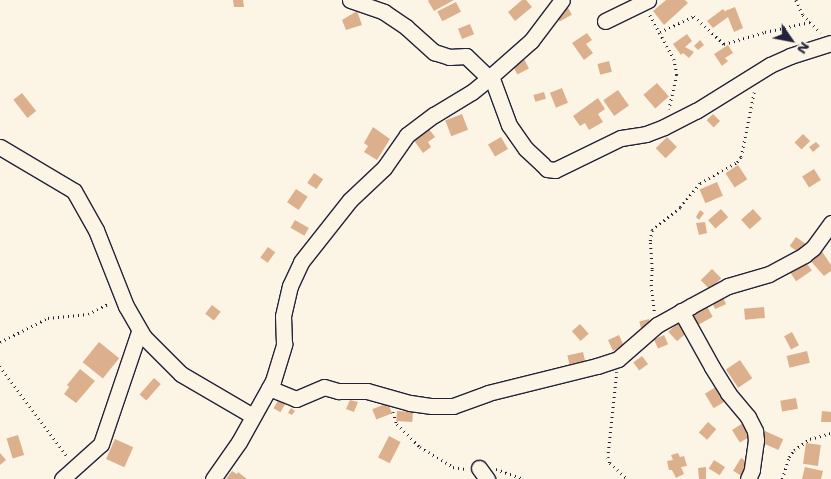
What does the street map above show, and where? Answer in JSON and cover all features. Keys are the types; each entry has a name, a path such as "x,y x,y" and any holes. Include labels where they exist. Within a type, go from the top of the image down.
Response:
{"street":[{"path":"350,0 384,12 406,27 434,52 449,57 466,56 490,77 509,125 526,149 547,169 555,170 621,138 646,134 696,112 757,73 790,56 828,40"},
{"path":"213,479 239,442 269,388 281,358 284,344 283,316 290,286 301,262 350,200 384,168 407,135 434,115 472,92 490,77 530,41 562,0"},
{"path":"605,21 646,1"},
{"path":"0,148 74,190 96,230 122,297 139,332 181,374 253,416"},
{"path":"269,388 296,399 324,388 338,391 367,391 432,406 453,406 488,393 618,359 657,325 681,311 728,286 769,274 796,260 813,248 831,223"},
{"path":"681,311 728,393 748,417 755,431 755,448 748,479"},
{"path":"62,479 101,444 139,332"}],"path":[{"path":"796,0 803,15 828,40"},
{"path":"646,1 674,60 677,75 677,84 664,127"},
{"path":"660,32 694,16 724,44 810,22"},
{"path":"657,325 651,298 650,241 652,230 680,207 700,183 737,162 741,157 757,73"},
{"path":"0,342 48,318 88,314 122,297"},
{"path":"618,359 608,457 610,463 628,479"},
{"path":"0,366 76,467"},
{"path":"392,398 397,424 420,447 453,468 483,474 497,469 524,479"},
{"path":"782,479 789,457 794,450 810,439 831,433"}],"building":[{"path":"233,0 243,0 244,7 234,7"},
{"path":"429,0 454,0 434,11 428,1"},
{"path":"522,0 526,0 532,7 515,21 508,12"},
{"path":"666,0 685,0 688,3 664,25 653,11"},
{"path":"456,2 461,12 442,21 437,12"},
{"path":"567,6 572,15 560,22 555,13"},
{"path":"735,7 743,28 734,32 728,17 713,28 707,21 723,9 726,13 725,11"},
{"path":"357,11 362,25 346,30 342,20"},
{"path":"470,24 474,34 462,39 458,29"},
{"path":"587,33 592,40 586,44 593,53 584,60 572,43"},
{"path":"687,34 692,41 685,47 694,52 689,58 683,53 681,55 673,44"},
{"path":"700,40 704,45 698,50 694,46"},
{"path":"728,45 733,53 725,58 728,61 722,66 714,54"},
{"path":"523,57 529,69 517,74 511,63"},
{"path":"609,61 612,72 600,75 597,64"},
{"path":"657,83 669,97 655,108 643,95"},
{"path":"562,88 568,103 556,108 550,93"},
{"path":"618,90 629,106 614,116 603,100"},
{"path":"544,92 546,99 535,102 533,95"},
{"path":"22,93 36,111 27,118 13,100"},
{"path":"598,98 605,109 598,114 603,122 589,130 585,123 580,126 573,116"},
{"path":"462,114 468,130 451,136 445,120"},
{"path":"713,114 720,121 714,127 707,120"},
{"path":"373,127 390,139 377,160 364,152 368,146 364,143"},
{"path":"429,129 435,137 428,142 431,147 423,153 413,139"},
{"path":"803,134 810,141 802,150 795,142"},
{"path":"501,137 508,149 495,157 488,144"},
{"path":"667,137 677,147 666,158 656,148"},
{"path":"816,142 820,146 813,152 809,147"},
{"path":"738,165 747,179 735,187 725,173"},
{"path":"814,169 821,180 809,187 802,176"},
{"path":"314,173 323,179 316,189 307,183"},
{"path":"717,182 723,196 705,203 700,189"},
{"path":"296,189 308,197 299,210 287,202"},
{"path":"721,209 728,217 715,228 708,220"},
{"path":"753,209 762,219 750,229 741,220"},
{"path":"700,210 704,213 699,220 696,217"},
{"path":"295,220 309,228 304,236 290,228"},
{"path":"705,222 707,233 699,235 696,223"},
{"path":"796,237 806,244 800,253 790,246"},
{"path":"268,247 275,252 268,263 260,258"},
{"path":"821,250 831,265 831,271 824,276 809,259"},
{"path":"804,259 812,271 796,281 788,270"},
{"path":"712,269 721,278 710,290 701,280"},
{"path":"722,295 726,304 715,309 711,300"},
{"path":"704,301 713,317 693,327 685,312"},
{"path":"212,305 221,312 214,320 205,314"},
{"path":"764,307 765,318 745,320 744,309"},
{"path":"649,319 651,327 641,329 639,321"},
{"path":"678,323 687,333 677,341 668,332"},
{"path":"580,324 589,334 581,341 572,331"},
{"path":"792,332 799,345 791,349 784,336"},
{"path":"619,335 624,346 613,351 608,340"},
{"path":"664,335 668,344 658,349 654,339"},
{"path":"99,342 119,358 103,379 83,362"},
{"path":"807,351 810,363 790,368 787,356"},
{"path":"583,352 585,361 569,364 567,356"},
{"path":"642,356 648,364 639,371 633,363"},
{"path":"740,360 752,378 738,388 726,370"},
{"path":"80,369 95,381 76,403 64,394 69,387 67,385"},
{"path":"154,378 161,384 146,401 140,395"},
{"path":"716,387 725,402 714,408 705,394"},
{"path":"280,397 287,401 280,412 274,408"},
{"path":"796,398 798,409 782,412 780,401"},
{"path":"350,400 358,402 354,412 346,409"},
{"path":"388,403 392,413 376,420 372,409"},
{"path":"291,408 295,411 292,415 288,413"},
{"path":"397,411 413,412 412,422 396,421"},
{"path":"822,411 831,412 831,422 821,422"},
{"path":"708,422 716,429 707,440 699,433"},
{"path":"743,423 751,436 740,443 732,430"},
{"path":"765,431 783,439 778,450 760,442"},
{"path":"18,435 24,455 13,459 7,439"},
{"path":"389,436 401,442 390,463 378,457"},
{"path":"115,439 133,447 124,467 106,459"},
{"path":"806,443 821,445 818,466 803,464"},
{"path":"0,453 6,460 0,465"},
{"path":"678,453 680,457 684,456 687,466 681,467 684,474 676,478 672,470 669,470 667,461 673,460 671,455"},
{"path":"741,458 749,463 741,475 733,471"},
{"path":"714,460 725,467 720,475 709,468"},
{"path":"706,467 706,479 699,479 698,468"},
{"path":"805,467 823,471 821,479 802,479"},
{"path":"232,471 237,474 238,472 247,479 226,479"}]}
